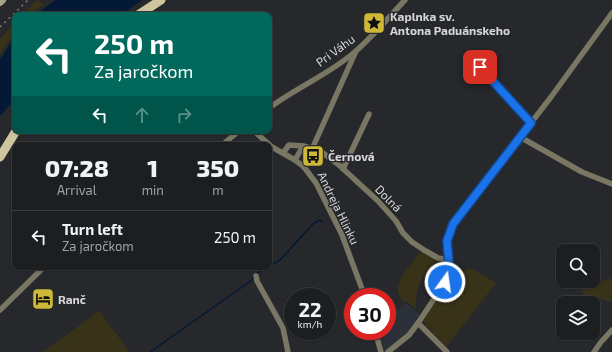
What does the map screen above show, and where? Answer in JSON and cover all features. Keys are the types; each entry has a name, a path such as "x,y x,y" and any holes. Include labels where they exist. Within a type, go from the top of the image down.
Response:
{"main road":[{"path":"143,12 161,0"},
{"path":"0,157 14,134"}],"street":[{"name":"Pri Váhu","path":"272,106 281,98 356,51 405,0"},
{"path":"388,352 408,335 418,323 450,275 447,241 453,224 531,123 612,13"},
{"path":"304,167 356,51"},
{"path":"480,67 531,123"},
{"path":"344,169 369,114"},
{"path":"226,142 235,134"},
{"name":"Andreja Hlinku","path":"257,134 266,142"},
{"path":"520,137 582,172 612,184"},
{"path":"283,153 289,145 313,148"},
{"path":"295,160 303,146"},
{"name":"Andreja Hlinku","path":"272,147 304,167 316,183 340,230 361,288"},
{"name":"Dolná","path":"313,148 319,150 344,169 378,200 396,221 403,233 412,242 438,258 449,260"},
{"path":"0,310 41,270"},
{"path":"256,276 257,281 283,328 288,352"},
{"path":"418,323 447,352"},
{"path":"594,352 612,330"},
{"path":"378,340 381,352"}],"shaded area":[{"path":"37,0 44,4 33,12 25,12"},
{"path":"12,25 12,36 0,54 0,39"},
{"path":"421,252 438,260 427,271 420,282 418,287 416,309 406,301 403,303 399,296 398,286 406,270"},
{"path":"468,269 473,269 496,283 446,347 422,320 456,275"},
{"path":"612,278 612,302 600,299 600,296 584,295 582,288 600,288 600,282"},
{"path":"406,303 420,315 406,334 386,352 384,352 381,340 396,340 397,311"},
{"path":"99,311 129,351 128,352 43,352"}],"water":[{"path":"55,0 142,0 125,12 40,12"},
{"path":"12,41 12,102 0,116 0,60"}],"waterway":[{"path":"272,264 280,260 314,223 320,220 322,222"},
{"path":"150,352 252,280 256,274 262,270"}],"railway":[{"path":"16,12 28,0"},
{"path":"0,27 12,15"}],"place":[{"name":"Kaplnka sv. Antona Paduánskeho","path":"374,23"},
{"name":"Černová","path":"313,156"},
{"name":"Ranč","path":"43,299"}],"route":[{"path":"445,282 450,275 447,241 453,224 466,205 531,123 480,67"}]}
